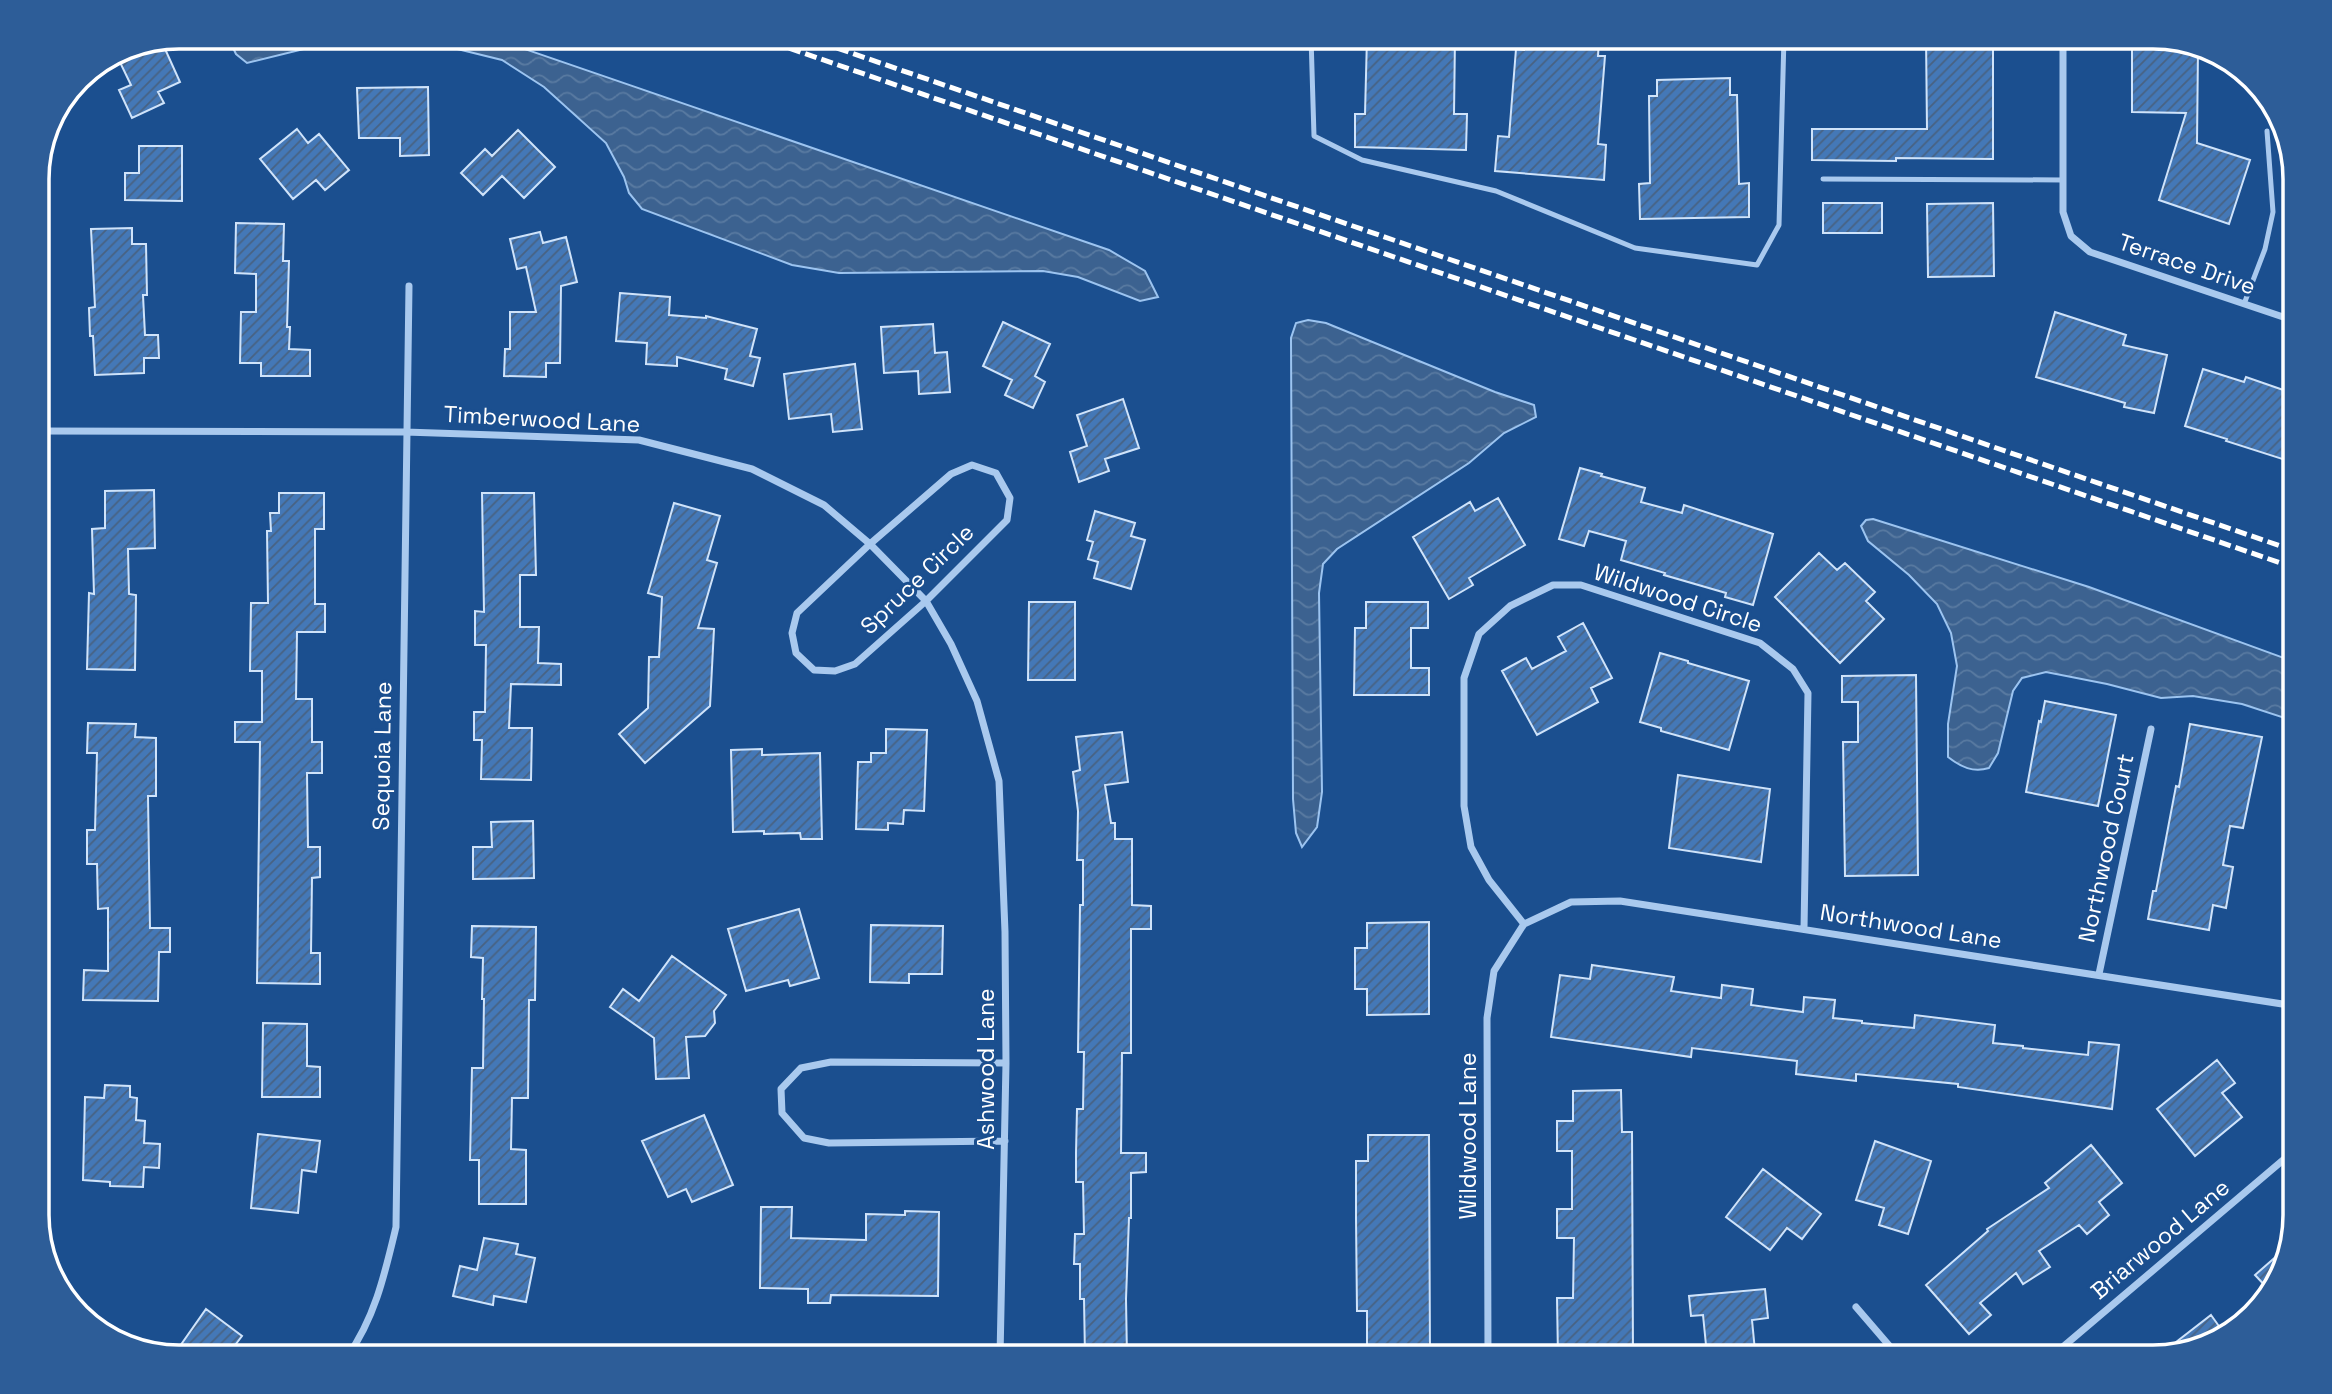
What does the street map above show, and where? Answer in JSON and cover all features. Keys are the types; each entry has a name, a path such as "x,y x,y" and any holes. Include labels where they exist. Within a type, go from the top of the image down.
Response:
{"street":[{"path":"2063,49 2063,180"},
{"name":"Terrace Drive","path":"2063,180 2063,212 2071,236 2090,252 2283,317"},
{"name":"Sequoia Lane","path":"356,1345 382,1288 396,1227 409,286"},
{"name":"Timberwood Lane","path":"49,431 405,432 639,440 752,469 824,505 870,544 926,601 951,644 977,701 999,781"},
{"name":"Spruce Circle","path":"972,465 996,473 1010,498 1007,520 926,601 855,664 835,671 814,670 796,653 792,633 797,613 870,544 951,474 972,465"},
{"name":"Wildwood Circle","path":"1524,924 1489,880 1471,847 1464,806 1464,678 1479,634 1510,606 1553,585 1581,585 1760,643 1793,668 1808,693 1804,929"},
{"name":"Northwood Court","path":"2099,974 2151,729"},
{"name":"Ashwood Lane","path":"999,781 1005,932 1006,1063 1000,1345"},
{"name":"Northwood Lane","path":"1524,924 1570,902 1620,901 2283,1004"},
{"name":"Wildwood Lane","path":"1488,1345 1487,1018 1494,971 1524,924"},
{"path":"1005,1140 829,1143 804,1138 782,1113 781,1089 801,1068 831,1062 1006,1063"},
{"name":"Briarwood Lane","path":"2065,1345 2283,1160"},
{"path":"1856,1307 1889,1345"}],"lane":[{"path":"1311,49 1314,136 1362,160 1496,191 1635,248 1757,265 1779,225 1784,49"},
{"path":"2244,304 2265,249 2273,212 2267,131"},
{"path":"1823,179 2063,180"}],"water":[{"path":"234,49 304,49 247,63"},
{"path":"457,49 525,49 1109,250 1145,271 1158,297 1140,301 1078,277 1043,271 839,273 792,265 642,209 629,193 624,177 606,143 544,87 502,60"},
{"path":"1308,320 1326,323 1495,392 1534,405 1536,417 1504,433 1469,463 1337,549 1323,564 1319,593 1322,792 1317,827 1302,847 1296,833 1293,799 1291,338 1296,323"},
{"path":"1873,519 2089,587 2283,658 2283,718 2242,704 2193,696 2161,698 2046,672 2022,678 2013,691 1998,753 1989,768 1978,770 1962,766 1948,757 1948,724 1957,666 1951,633 1937,604 1909,575 1868,541 1861,526 1866,520"}],"building":[{"path":"1367,49 1455,49 1454,114 1467,114 1466,150 1355,147 1355,114 1365,114"},
{"path":"1516,49 1598,49 1598,56 1605,56 1598,144 1606,145 1604,180 1495,171 1498,136 1509,137"},
{"path":"1926,49 1993,49 1993,159 1812,160 1812,129 1927,129"},
{"path":"2132,49 2170,50 2198,57 2197,143 2250,160 2229,224 2159,200 2186,113 2132,112"},
{"path":"165,50 180,82 158,92 164,103 132,118 119,90 131,85 120,63 145,53"},
{"path":"1730,78 1730,95 1737,95 1739,184 1749,183 1749,217 1640,219 1639,184 1650,183 1649,96 1657,96 1657,80"},
{"path":"428,87 429,155 400,156 400,138 359,138 357,88"},
{"path":"297,129 308,143 319,134 349,170 325,190 316,180 293,199 260,159"},
{"path":"518,130 555,167 524,198 502,176 483,195 461,173 485,149 492,156"},
{"path":"139,146 182,146 182,201 125,200 125,173 139,173"},
{"path":"1823,203 1882,203 1882,233 1823,233"},
{"path":"1993,203 1994,276 1928,277 1927,204"},
{"path":"236,223 284,224 283,261 289,261 289,349 310,350 310,376 261,376 261,363 240,363 241,312 256,312 256,274 235,273"},
{"path":"132,228 132,244 146,244 147,295 143,295 145,335 158,335 159,358 144,358 144,373 95,375 89,308 95,307 91,229"},
{"path":"540,232 543,243 566,237 577,282 561,286 560,363 546,363 546,377 504,376 505,349 510,349 510,312 536,312 526,267 517,269 510,239"},
{"path":"620,293 670,297 669,315 706,316 757,329 750,356 760,358 753,386 725,379 727,369 677,357 677,366 646,364 647,343 616,341"},
{"path":"2055,312 2126,335 2123,345 2167,355 2154,413 2124,407 2125,403 2036,377"},
{"path":"1003,322 1050,344 1035,376 1045,382 1033,408 1005,395 1012,380 983,366"},
{"path":"933,324 935,353 947,352 950,392 919,394 918,371 884,373 881,327"},
{"path":"855,364 862,429 833,432 831,414 789,419 784,374"},
{"path":"2203,369 2244,382 2246,377 2283,390 2283,459 2185,426"},
{"path":"1123,399 1139,448 1105,459 1109,471 1079,482 1070,452 1087,446 1077,415"},
{"path":"1580,468 1645,488 1641,502 1682,513 1684,505 1773,534 1753,605 1725,597 1726,593 1621,560 1626,541 1589,531 1584,546 1559,539"},
{"path":"154,490 155,548 128,549 129,594 136,595 135,670 87,669 89,593 94,594 92,529 105,528 105,491"},
{"path":"279,493 324,493 324,529 315,529 315,604 325,604 325,632 297,632 296,699 312,699 312,742 322,742 322,773 307,773 308,847 320,847 320,877 312,878 311,953 320,953 320,984 257,983 260,742 235,742 235,722 262,722 262,671 250,671 251,603 268,603 267,531 271,531 270,513 279,513"},
{"path":"482,493 534,493 536,575 520,575 520,627 539,627 538,663 561,664 561,685 511,684 509,728 532,728 531,780 481,779 482,740 474,740 474,712 485,712 486,645 475,645 475,611 484,612"},
{"path":"1498,498 1525,545 1469,578 1473,585 1449,599 1413,537 1470,502 1475,511"},
{"path":"674,503 720,516 707,560 717,563 698,628 714,629 710,706 645,763 619,734 648,708 649,657 659,657 662,597 648,593"},
{"path":"1095,511 1135,523 1131,536 1145,540 1131,589 1094,578 1098,562 1088,559 1093,542 1087,540"},
{"path":"1819,553 1837,570 1845,563 1875,592 1866,601 1884,619 1840,663 1775,597"},
{"path":"1029,602 1075,602 1075,680 1028,680"},
{"path":"1366,602 1428,602 1428,628 1411,628 1411,668 1429,668 1429,695 1354,695 1355,628 1366,628"},
{"path":"1583,623 1612,678 1591,688 1598,702 1537,735 1502,671 1526,658 1532,669 1566,651 1558,637"},
{"path":"1660,653 1749,681 1729,750 1661,731 1661,728 1640,722"},
{"path":"1916,675 1918,875 1845,876 1843,742 1858,742 1858,702 1842,702 1842,676"},
{"path":"2045,701 2116,715 2098,806 2026,792"},
{"path":"88,723 136,724 135,737 156,738 156,796 148,796 150,928 170,928 170,952 159,952 158,1001 83,1000 84,970 108,971 108,908 98,909 97,864 87,864 87,830 95,830 97,753 87,753"},
{"path":"2190,724 2262,737 2243,828 2230,826 2223,865 2233,867 2226,908 2213,905 2209,930 2148,919 2176,786 2179,787"},
{"path":"886,729 927,730 924,811 904,810 903,824 888,823 888,830 856,829 858,762 871,762 871,753 886,753"},
{"path":"1122,732 1128,782 1105,785 1111,823 1115,823 1115,839 1132,839 1132,905 1151,906 1151,929 1131,929 1131,1053 1122,1053 1121,1153 1146,1153 1146,1172 1131,1173 1127,1345 1085,1345 1080,1264 1074,1264 1075,1234 1084,1234 1083,1182 1076,1182 1077,1109 1083,1109 1084,1052 1078,1052 1083,860 1077,860 1078,811 1073,772 1080,770 1076,737"},
{"path":"762,749 762,755 820,753 822,839 801,839 800,833 733,832 731,750"},
{"path":"1678,775 1770,789 1761,862 1669,848"},
{"path":"533,821 534,878 473,879 473,847 492,847 491,822"},
{"path":"799,909 819,978 790,986 788,980 746,991 728,929"},
{"path":"1429,922 1429,1014 1367,1015 1367,989 1355,989 1355,948 1367,948 1367,923"},
{"path":"871,925 943,926 942,974 909,974 909,983 870,982"},
{"path":"472,926 536,927 535,1000 529,1000 528,1098 512,1098 511,1149 526,1150 526,1204 479,1204 479,1160 470,1160 472,1068 483,1068 484,999 483,958 471,957"},
{"path":"672,956 726,995 714,1011 715,1023 705,1036 686,1037 689,1078 656,1079 654,1038 610,1007 623,989 639,1001"},
{"path":"1592,965 1674,977 1671,991 1721,998 1722,985 1753,989 1751,1005 1803,1012 1804,997 1835,1000 1833,1018 1862,1023 1914,1028 1915,1015 1995,1025 1993,1043 2023,1048 2088,1055 2089,1042 2119,1045 2112,1109 1958,1087 1958,1084 1856,1074 1856,1081 1796,1074 1797,1061 1692,1048 1691,1057 1551,1037 1560,975 1590,979"},
{"path":"263,1023 307,1024 307,1066 320,1067 320,1097 262,1097"},
{"path":"2217,1060 2235,1083 2222,1093 2242,1117 2195,1156 2157,1109"},
{"path":"105,1085 130,1086 130,1097 137,1098 136,1120 145,1121 144,1143 160,1144 159,1168 144,1167 143,1187 110,1186 110,1182 83,1180 85,1097 104,1098"},
{"path":"1621,1090 1622,1132 1632,1132 1633,1345 1558,1345 1557,1298 1573,1298 1574,1238 1557,1238 1557,1209 1572,1209 1572,1151 1557,1151 1557,1121 1573,1121 1573,1091"},
{"path":"704,1115 733,1185 692,1202 686,1189 668,1197 642,1141"},
{"path":"258,1134 320,1141 316,1172 302,1170 298,1213 251,1208"},
{"path":"1368,1135 1429,1135 1430,1345 1367,1345 1367,1311 1357,1311 1356,1161 1368,1161"},
{"path":"1875,1141 1931,1161 1908,1234 1879,1225 1884,1208 1856,1200"},
{"path":"2091,1145 2122,1183 2099,1202 2109,1215 2087,1234 2079,1225 2039,1251 2050,1267 2023,1284 2016,1273 1980,1303 1991,1315 1969,1334 1926,1285 1988,1231 1987,1229 2049,1188 2045,1183"},
{"path":"1763,1169 1821,1214 1802,1239 1787,1228 1770,1250 1726,1217"},
{"path":"761,1207 792,1207 791,1238 866,1240 866,1214 939,1212 938,1296 831,1295 830,1303 808,1303 808,1289 760,1288"},
{"path":"484,1238 518,1244 516,1254 535,1258 526,1302 494,1296 493,1305 453,1296 460,1266 477,1270"},
{"path":"2276,1256 2263,1284 2255,1275"},
{"path":"1765,1289 1768,1318 1752,1320 1754,1345 1706,1345 1703,1315 1691,1316 1689,1296"},
{"path":"206,1309 242,1336 235,1345 181,1345"},
{"path":"2211,1315 2220,1327 2187,1341 2175,1343"}],"railway":[{"path":"792,49 2283,564"},
{"path":"840,49 2283,547"}]}
